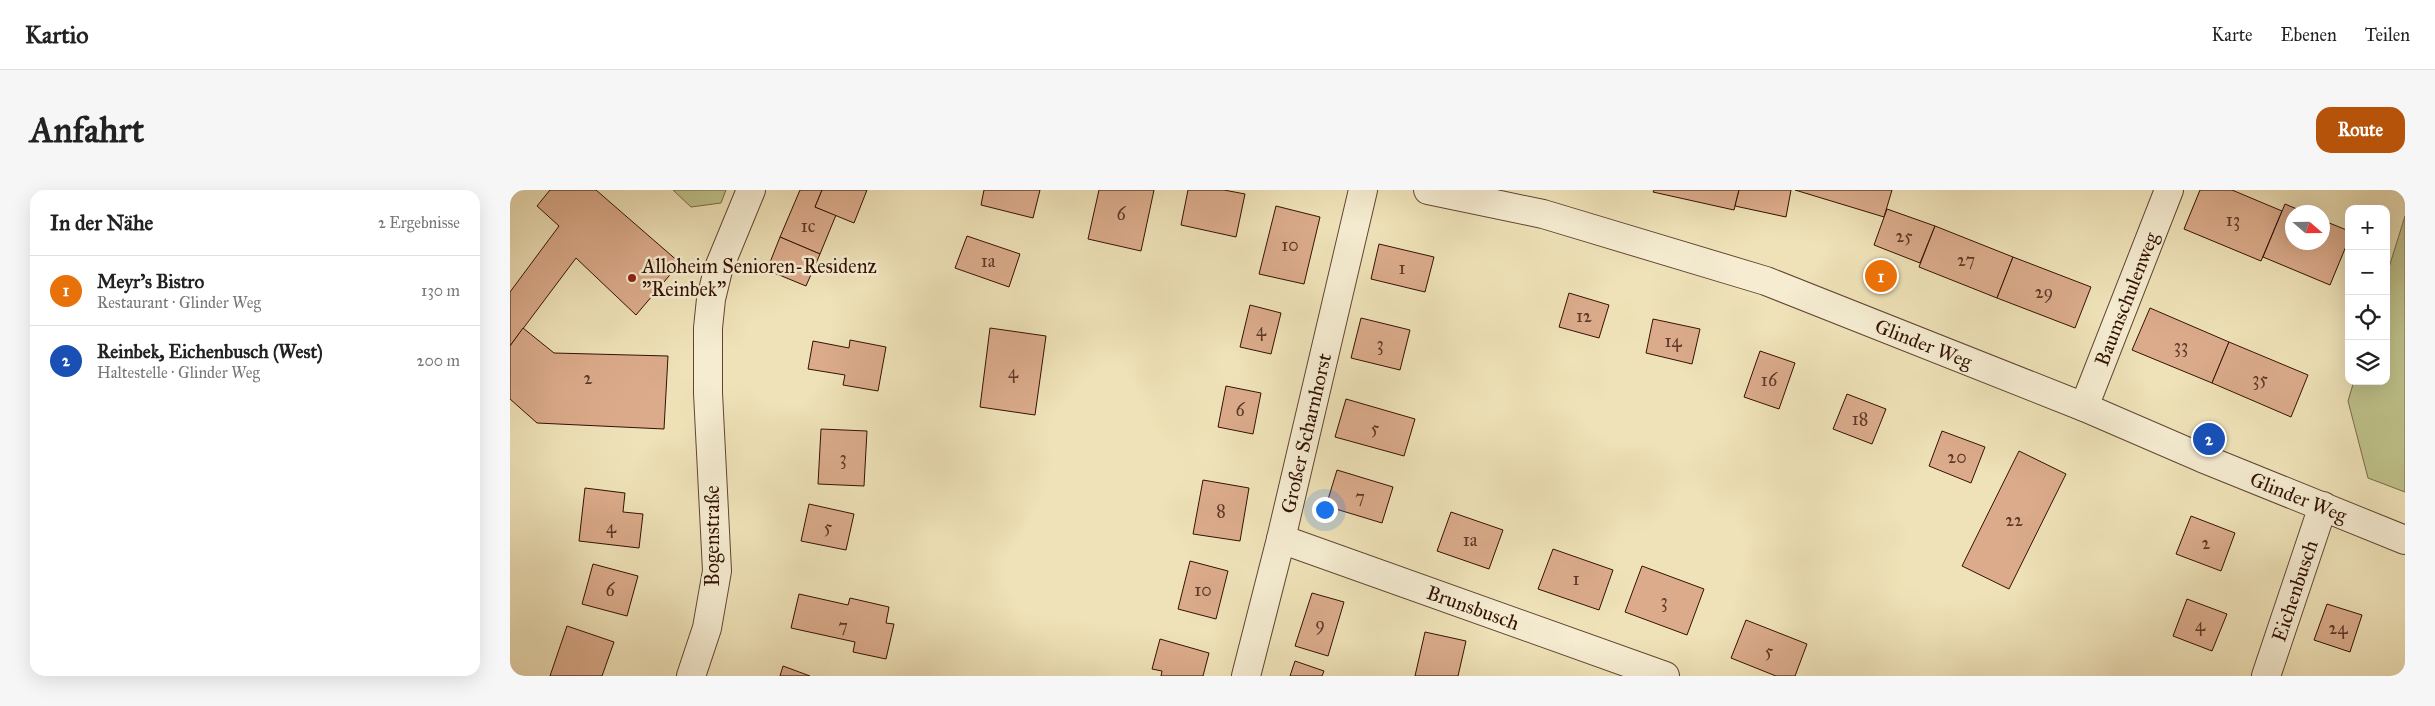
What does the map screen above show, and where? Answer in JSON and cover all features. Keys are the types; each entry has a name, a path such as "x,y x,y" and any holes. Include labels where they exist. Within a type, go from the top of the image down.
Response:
{"street":[{"name":"Bogenstraße","path":"691,676 707,628 716,571 708,393 708,328 711,299 718,270 751,190"},
{"name":"Großer Scharnhorst","path":"1246,676 1281,539 1362,190"},
{"name":"Glinder Weg","path":"1428,190 1545,202 1766,281 2084,408 2405,540"},
{"name":"Baumschulenweg","path":"2084,408 2169,190"},
{"name":"Eichenbusch","path":"2266,676 2323,506"},
{"name":"Brunsbusch","path":"1281,539 1665,676"}],"green space":[{"path":"673,190 726,190 721,203 691,207"},
{"path":"2405,216 2405,492 2368,478 2348,401 2353,385 2390,385 2390,264"}],"building":[{"name":"Alloheim Senioren-Residenz \"Reinbek\"","path":"550,190 596,190 680,263 636,315 576,258 510,346 510,292 559,226 537,206"},
{"path":"800,190 822,190 815,207 836,215 820,254 780,237"},
{"path":"822,190 867,190 854,223 815,207"},
{"path":"984,190 1040,190 1033,218 981,205"},
{"path":"1099,190 1154,190 1141,251 1088,239"},
{"path":"1188,190 1224,190 1245,194 1236,237 1181,225"},
{"path":"1654,190 1739,190 1734,210 1653,192"},
{"path":"1739,190 1791,190 1786,217 1735,206"},
{"path":"1795,190 1892,190 1884,217"},
{"path":"2200,190 2232,190 2282,211 2261,261 2184,229"},
{"path":"2285,204 2287,205 2285,205 2285,250 2330,250 2330,223 2345,229 2345,249 2330,285 2263,257"},
{"path":"1276,206 1320,217 1304,284 1259,274"},
{"path":"1887,209 1935,226 1920,263 1874,245"},
{"path":"1935,226 2013,257 1997,298 1919,267"},
{"path":"967,236 1020,254 1009,287 955,268"},
{"path":"780,237 820,254 806,286 767,270"},
{"path":"1379,244 1434,257 1425,292 1371,279"},
{"path":"2013,257 2091,287 2075,328 1997,298"},
{"path":"1569,293 1609,305 1599,338 1559,327"},
{"path":"1250,305 1281,313 1271,354 1240,347"},
{"path":"2150,308 2229,342 2212,383 2132,350"},
{"path":"1361,318 1410,330 1400,370 1351,358"},
{"path":"1653,319 1700,329 1692,364 1646,353"},
{"name":"Alloheim Senioren-Residenz \"Reinbek\"","path":"523,328 554,353 668,356 664,429 537,423 510,399 510,346"},
{"path":"990,328 1046,336 1035,415 980,407"},
{"path":"850,340 886,347 878,391 843,385 845,375 808,369 813,341 849,348"},
{"path":"2229,342 2308,375 2291,417 2212,383"},
{"path":"1760,351 1795,363 1779,409 1744,397"},
{"path":"1226,386 1261,393 1253,434 1218,427"},
{"path":"1847,394 1886,409 1872,444 1833,429"},
{"path":"1346,399 1415,419 1404,456 1335,437"},
{"path":"821,429 867,431 864,486 818,484"},
{"path":"1942,431 1985,447 1971,483 1929,466"},
{"path":"2019,451 2066,474 2009,589 1962,566"},
{"path":"1337,470 1393,487 1382,523 1326,506"},
{"path":"1203,480 1249,488 1240,541 1193,534"},
{"path":"585,488 625,493 623,512 643,514 639,548 579,541"},
{"path":"809,504 854,514 846,550 801,541"},
{"path":"1451,512 1503,530 1489,569 1437,551"},
{"path":"2191,516 2235,533 2221,571 2176,554"},
{"path":"1553,549 1613,570 1599,610 1538,589"},
{"path":"1190,561 1228,571 1216,619 1178,609"},
{"path":"593,564 638,576 627,616 582,604"},
{"path":"1642,566 1704,589 1687,635 1625,612"},
{"path":"1312,593 1344,602 1328,656 1295,646"},
{"path":"799,594 848,605 850,598 889,607 886,623 894,624 886,659 853,652 855,642 791,628"},
{"path":"2187,599 2227,614 2212,651 2173,636"},
{"path":"2327,604 2362,615 2350,652 2314,640"},
{"path":"1746,620 1807,644 1795,676 1776,676 1731,658"},
{"path":"567,626 614,642 602,676 550,676"},
{"path":"1425,632 1466,641 1458,676 1415,676"},
{"path":"1160,639 1209,653 1203,676 1161,676 1162,671 1152,669"},
{"path":"1295,661 1324,671 1322,676 1290,676"},
{"path":"783,666 810,676 780,676"}],"place":[{"name":"Meyr's Bistro","path":"1881,276"},
{"name":"Alloheim Senioren-Residenz \"Reinbek\"","path":"632,278"},
{"name":"Reinbek, Eichenbusch (West)","path":"2209,439"}]}
